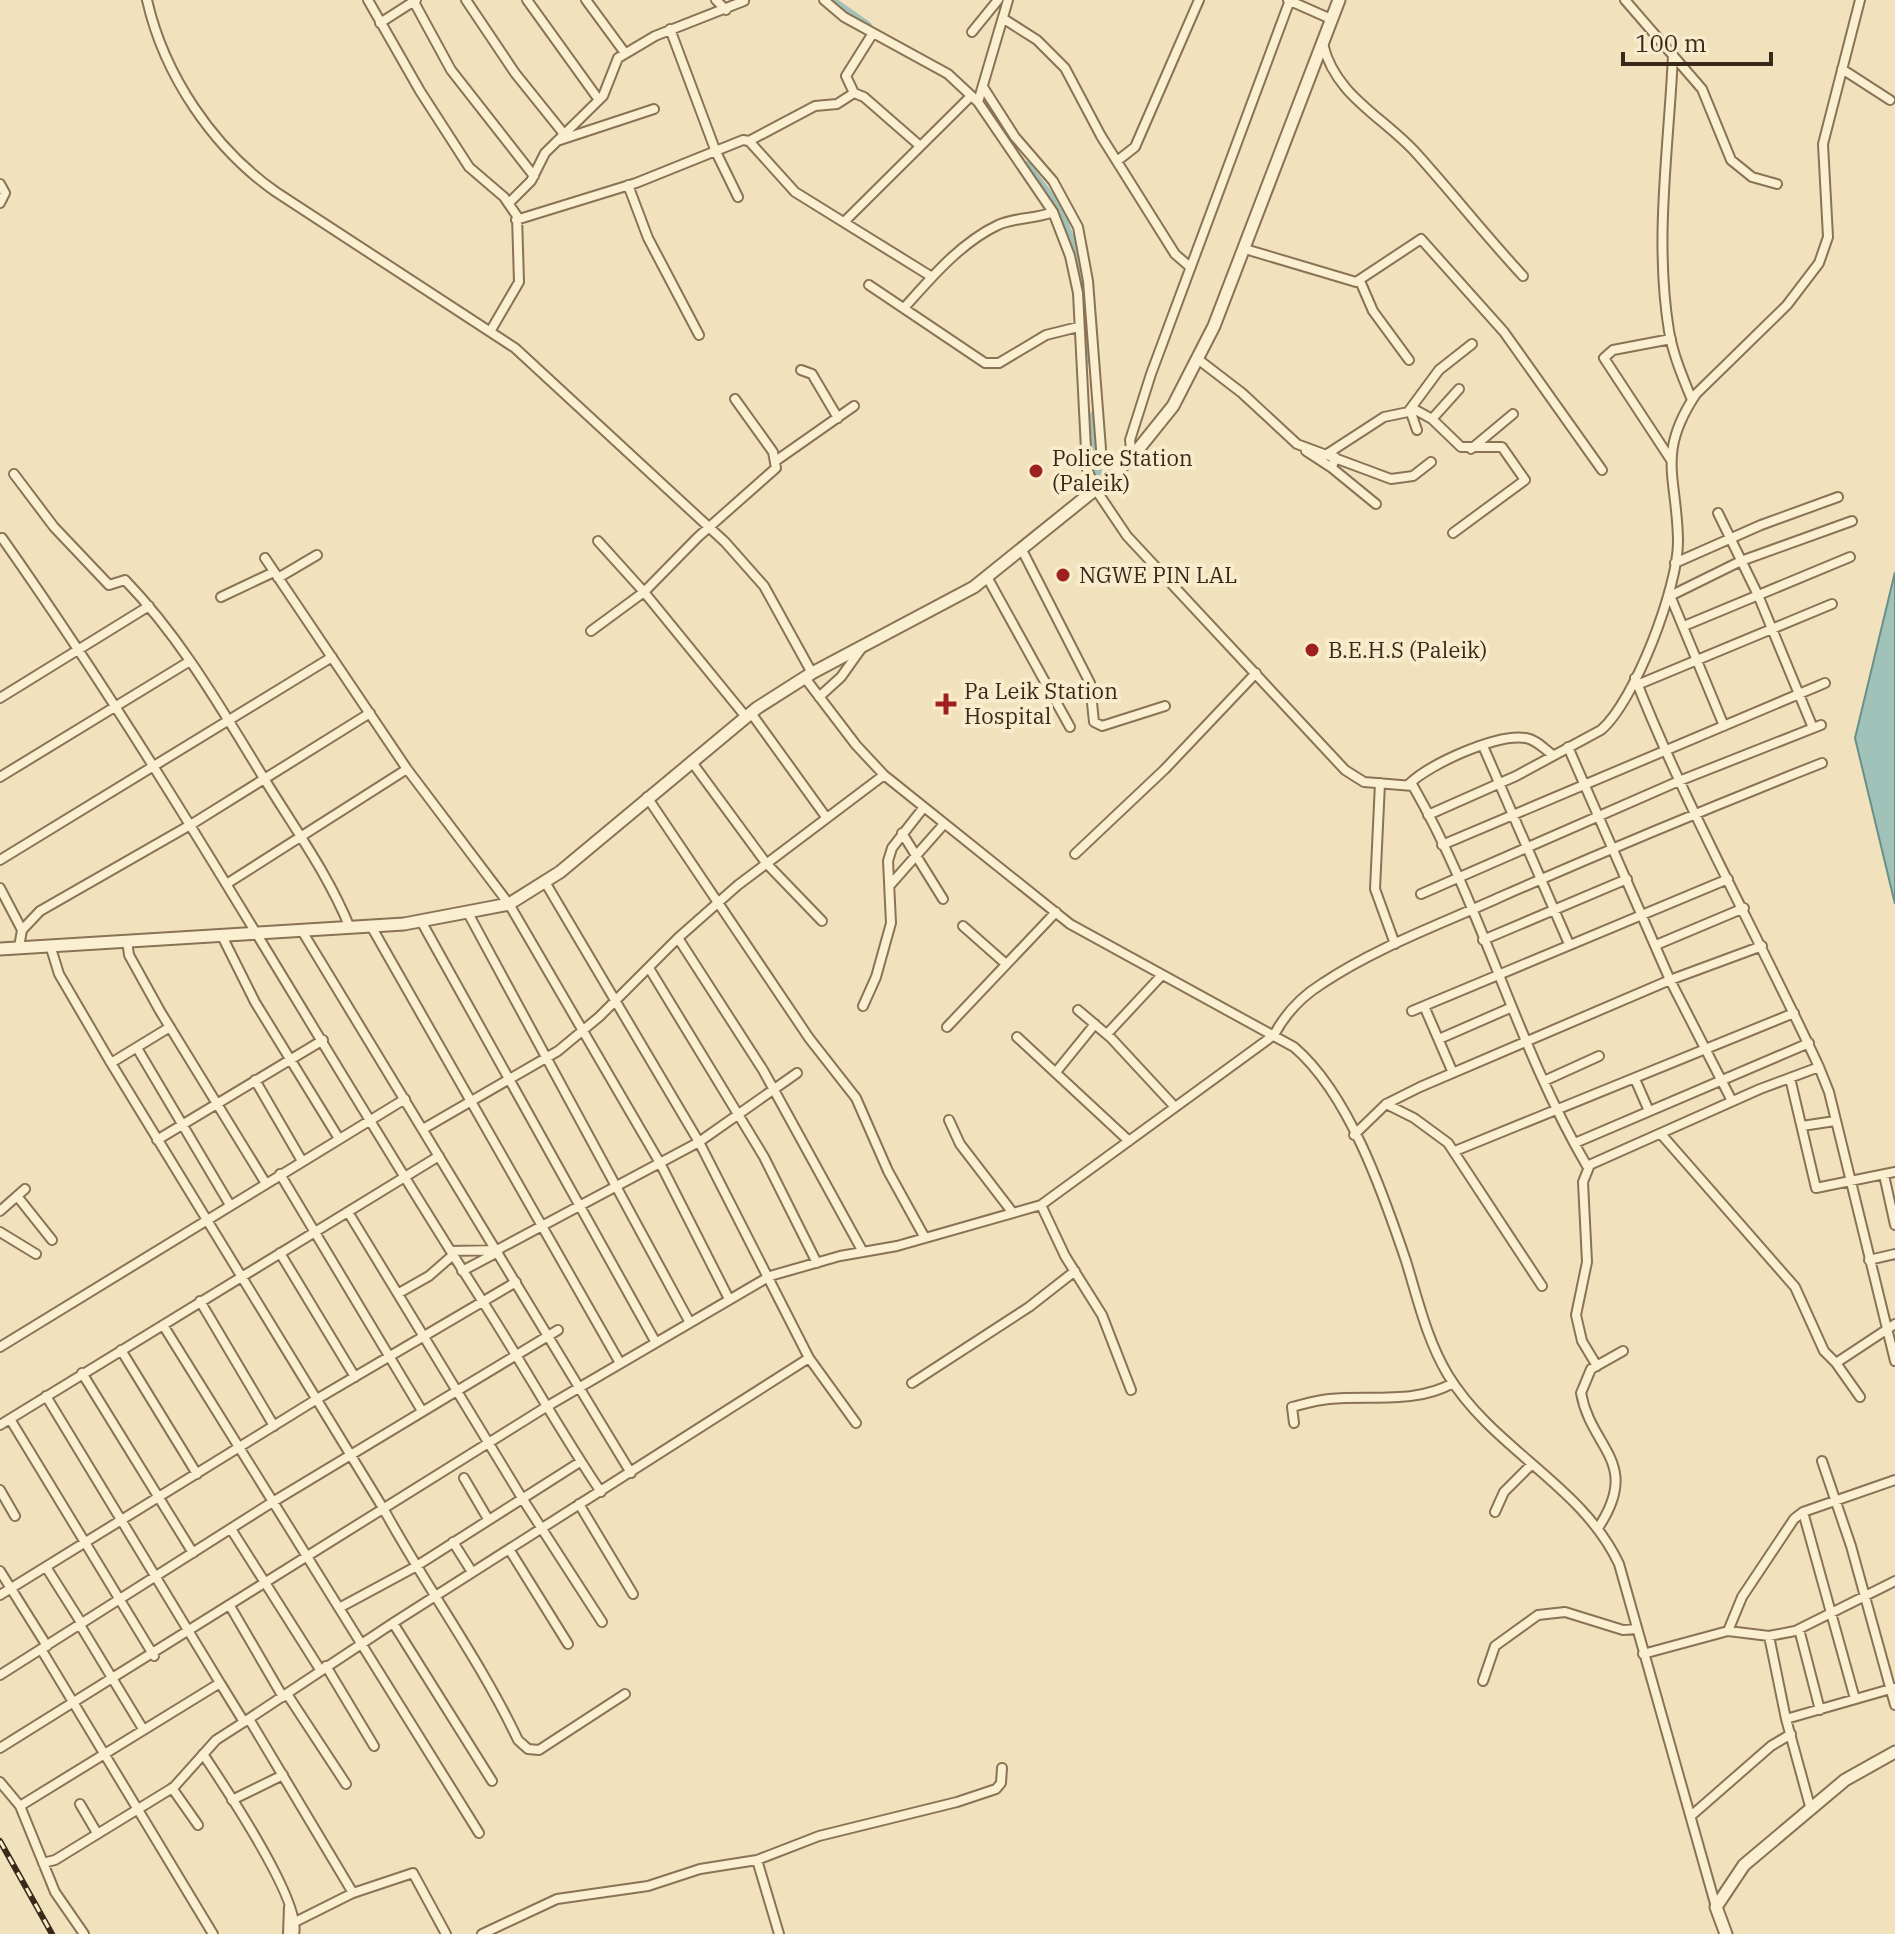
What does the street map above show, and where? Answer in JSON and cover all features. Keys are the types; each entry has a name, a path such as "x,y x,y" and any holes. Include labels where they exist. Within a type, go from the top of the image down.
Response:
{"street":[{"path":"147,0 168,64 196,108 241,163 276,192 491,330 659,484 710,526 764,586 819,697 884,775 1084,933 1274,1035 1294,1047 1323,1076 1354,1135 1396,1234 1429,1337 1453,1383 1491,1430 1558,1485 1598,1528 1619,1564 1726,1934"},
{"path":"368,0 469,167 509,203 516,220 519,282 491,330"},
{"path":"466,0 560,137"},
{"path":"527,0 599,100"},
{"path":"586,0 625,53"},
{"path":"716,0 726,10"},
{"path":"824,0 873,33 948,74 975,99 1042,188 1053,212 1078,293 1087,469 1096,490 1127,536 1354,777 1380,783 1409,784 1431,768 1483,746 1527,738 1553,755"},
{"path":"972,32 998,0"},
{"path":"845,221 919,145 983,89 1008,0"},
{"path":"1117,161 1135,147 1199,0"},
{"path":"1132,457 1130,440 1289,0 1331,19"},
{"path":"0,949 350,928 421,921 509,904 545,882 690,760 749,715 809,676 933,612 987,577 1096,490 1132,457 1166,418 1199,360 1245,249 1339,0"},
{"path":"1625,0 1702,89 1731,160 1752,177 1777,184"},
{"path":"1428,815 1499,783 1609,723 1636,682 1670,594 1675,563 1678,543 1671,460 1674,436 1692,400 1787,305 1819,263 1828,237 1829,208 1821,156 1860,0"},
{"path":"380,23 416,1 451,70 534,176"},
{"path":"509,203 534,176 545,153 599,100 606,90 614,64 625,53 670,29 744,1"},
{"path":"1004,19 1056,56 1175,254 1190,267"},
{"path":"670,29 716,152 738,197"},
{"path":"873,33 846,76 854,93 864,97 919,145"},
{"path":"1322,43 1327,63 1341,85 1415,152 1523,276"},
{"path":"1673,55 1663,234 1671,339 1692,400"},
{"path":"1842,69 1890,100"},
{"path":"983,89 1015,137 1047,172 1078,227 1084,249 1101,449"},
{"path":"516,220 628,185 743,140 749,141 810,108 837,104 854,93"},
{"path":"560,137 654,109"},
{"path":"749,141 789,188 823,213 845,221 932,277"},
{"path":"1042,188 1047,172"},
{"path":"0,184 5,193 0,203"},
{"path":"628,185 654,251 699,335"},
{"path":"904,308 967,245 1000,224 1053,212"},
{"path":"1360,281 1421,239 1504,332 1602,470"},
{"path":"1245,249 1360,281"},
{"path":"1360,281 1373,311 1409,360"},
{"path":"869,285 960,348 993,364 1046,335 1078,327"},
{"path":"1671,339 1613,350 1604,358 1671,460"},
{"path":"1331,456 1384,417 1411,409 1439,370 1472,344"},
{"path":"1199,360 1376,504"},
{"path":"801,370 812,374 838,418"},
{"path":"1432,419 1459,389"},
{"path":"735,399 777,460"},
{"path":"591,631 644,592 710,526 768,479 777,460 854,406"},
{"path":"1411,409 1432,419 1461,447 1471,449 1481,445 1513,414"},
{"path":"1411,409 1417,430"},
{"path":"1453,533 1525,481 1502,447 1481,445"},
{"path":"1302,446 1391,479 1413,476 1431,462"},
{"path":"1331,456 1332,468"},
{"path":"14,474 54,527 109,585 125,580 149,606 190,661 322,869 350,928"},
{"path":"1675,563 1730,538 1838,497"},
{"path":"1421,894 1679,781 1817,726 1718,513"},
{"path":"1670,594 1741,561 1852,521"},
{"path":"2,538 81,650 192,824 462,1271 601,1492"},
{"path":"598,541 749,715 826,817"},
{"path":"1022,550 1090,683 1094,722 1102,726 1165,706"},
{"path":"221,597 317,555"},
{"path":"1684,626 1850,557"},
{"path":"265,558 407,769 509,904 660,1163 729,1299"},
{"path":"987,577 1070,727"},
{"path":"1670,594 1724,726"},
{"path":"1636,682 1832,604"},
{"path":"0,698 149,606"},
{"path":"819,697 841,677 861,649"},
{"path":"0,860 332,657"},
{"path":"0,777 190,661"},
{"path":"1075,854 1165,769 1256,673"},
{"path":"1636,682 1664,751 1744,908 1819,1067 1895,1361"},
{"path":"1442,845 1825,683"},
{"path":"19,947 22,930 40,911 192,824 370,713"},
{"path":"1483,746 1569,944"},
{"path":"1568,747 1670,980 1732,1101"},
{"path":"690,760 766,863 822,921"},
{"path":"0,1748 112,1678 154,1656 546,1407 770,1276 925,1238 1041,1205 1274,1035 1283,1019 1322,983 1395,944 1541,879 1822,763"},
{"path":"228,883 407,769"},
{"path":"423,1129 548,1057 617,1000 678,938 717,904 766,863 884,775"},
{"path":"1380,783 1375,889 1395,944"},
{"path":"1409,784 1442,845 1524,1042 1589,1167"},
{"path":"647,797 809,1038 863,1108 872,1138 925,1238"},
{"path":"863,1006 876,977 891,923 888,861 902,833 924,807"},
{"path":"891,884 917,859 944,824"},
{"path":"902,833 943,899"},
{"path":"1483,940 1627,879"},
{"path":"1412,1011 1728,879"},
{"path":"545,882 699,1142 770,1276 809,1358 856,1423"},
{"path":"0,888 22,930"},
{"path":"1656,945 1744,908"},
{"path":"947,1027 1056,912"},
{"path":"468,913 689,1321"},
{"path":"421,921 655,1341"},
{"path":"371,926 620,1363"},
{"path":"963,926 1006,964"},
{"path":"302,931 516,1282 554,1332 580,1387 631,1473"},
{"path":"222,936 231,960 338,1137"},
{"path":"678,938 774,1090 863,1252"},
{"path":"127,941 129,955 170,1027 265,1182"},
{"path":"50,945 59,974 111,1063 383,1508 415,1567 472,1651 518,1740 528,1749 539,1750 549,1746 625,1694"},
{"path":"1354,1135 1386,1104 1670,980 1762,946"},
{"path":"649,968 779,1185 817,1263"},
{"path":"1107,1034 1162,975"},
{"path":"1424,1006 1453,1073"},
{"path":"1439,1039 1510,1008"},
{"path":"1078,1010 1107,1034 1175,1107"},
{"path":"1455,1151 1794,1013"},
{"path":"1056,1072 1095,1024"},
{"path":"111,1063 170,1027"},
{"path":"1017,1037 1129,1141"},
{"path":"157,1140 323,1040"},
{"path":"1575,1143 1809,1043"},
{"path":"137,1048 230,1205"},
{"path":"1544,1081 1599,1056"},
{"path":"1597,1366 1582,1341 1576,1315 1587,1262 1583,1182 1589,1167 1732,1101 1819,1067"},
{"path":"462,1271 540,1225 699,1142 739,1117 797,1073"},
{"path":"1790,1078 1816,1188 1850,1184 1895,1172"},
{"path":"1635,1079 1649,1111"},
{"path":"255,1080 302,1161"},
{"path":"0,1347 338,1137 405,1099"},
{"path":"1386,1104 1436,1133 1455,1151 1542,1286"},
{"path":"949,1120 960,1144 1013,1213"},
{"path":"1802,1126 1835,1121"},
{"path":"1661,1134 1795,1287 1824,1351 1860,1397"},
{"path":"0,1425 439,1156"},
{"path":"280,1174 422,1411"},
{"path":"1884,1175 1895,1225"},
{"path":"0,1211 25,1189"},
{"path":"17,1196 52,1240"},
{"path":"1041,1205 1102,1315 1131,1390"},
{"path":"348,1212 522,1498 602,1622"},
{"path":"0,1232 36,1254"},
{"path":"399,1293 429,1276 452,1253 497,1251"},
{"path":"280,1253 355,1377"},
{"path":"1869,1260 1895,1254"},
{"path":"912,1383 1029,1307 1075,1271"},
{"path":"0,1595 317,1399 516,1282"},
{"path":"200,1301 274,1426"},
{"path":"1836,1363 1895,1324"},
{"path":"163,1325 237,1449 479,1833"},
{"path":"0,1675 271,1503 554,1332"},
{"path":"121,1350 197,1474"},
{"path":"1598,1528 1607,1514 1616,1478 1610,1454 1581,1396 1588,1373 1623,1351"},
{"path":"43,1863 55,1860 172,1788 216,1740 472,1572 809,1358"},
{"path":"82,1373 193,1553"},
{"path":"1294,1423 1292,1407 1327,1399 1413,1396 1439,1391 1453,1383"},
{"path":"46,1396 124,1519 220,1683 283,1775 353,1893"},
{"path":"10,1419 154,1656"},
{"path":"1822,1461 1836,1500 1862,1597 1893,1688 1895,1705"},
{"path":"339,1608 415,1567 580,1462"},
{"path":"1495,1512 1504,1492 1531,1465"},
{"path":"464,1478 488,1519"},
{"path":"1728,1631 1742,1597 1790,1523 1803,1512 1895,1480"},
{"path":"0,1490 15,1516"},
{"path":"579,1504 633,1594"},
{"path":"1803,1512 1834,1613 1855,1699"},
{"path":"231,1529 374,1746"},
{"path":"453,1542 472,1572"},
{"path":"509,1549 568,1644"},
{"path":"46,1567 143,1729"},
{"path":"0,1571 102,1755 213,1934"},
{"path":"1643,1654 1728,1631 1769,1636 1799,1629 1895,1581"},
{"path":"230,1606 285,1695 346,1784"},
{"path":"1483,1681 1494,1648 1538,1615 1565,1612 1623,1630 1637,1629"},
{"path":"393,1623 492,1781"},
{"path":"1799,1629 1820,1710"},
{"path":"1769,1636 1786,1719 1811,1810"},
{"path":"20,1806 220,1683"},
{"path":"1786,1719 1893,1688"},
{"path":"1692,1815 1771,1746 1791,1734"},
{"path":"1716,1907 1740,1868 1853,1775 1895,1752"},
{"path":"203,1754 266,1854 295,1922 291,1934"},
{"path":"482,1934 557,1899 624,1891 700,1869 757,1860 807,1840 996,1789 1001,1783 1002,1768"},
{"path":"232,1800 283,1775"},
{"path":"0,1782 20,1806 55,1892 84,1934"},
{"path":"172,1788 198,1825"},
{"path":"80,1804 97,1833"},
{"path":"757,1860 779,1934"},
{"path":"295,1922 353,1893 413,1873 446,1934"},
{"path":"290,1907 291,1934"}],"water":[{"path":"1895,572 1895,904 1855,738"}],"waterway":[{"path":"831,1 867,26"},
{"path":"1026,166 1058,208 1078,262 1090,359"},
{"path":"1095,415 1097,471"}],"railway":[{"path":"0,1841 52,1934"}],"place":[{"name":"Police Station (Paleik)","path":"1036,471"},
{"name":"NGWE PIN LAL","path":"1063,575"},
{"name":"B.E.H.S (Paleik)","path":"1312,650"},
{"name":"Pa Leik Station Hospital","path":"946,704"}]}
